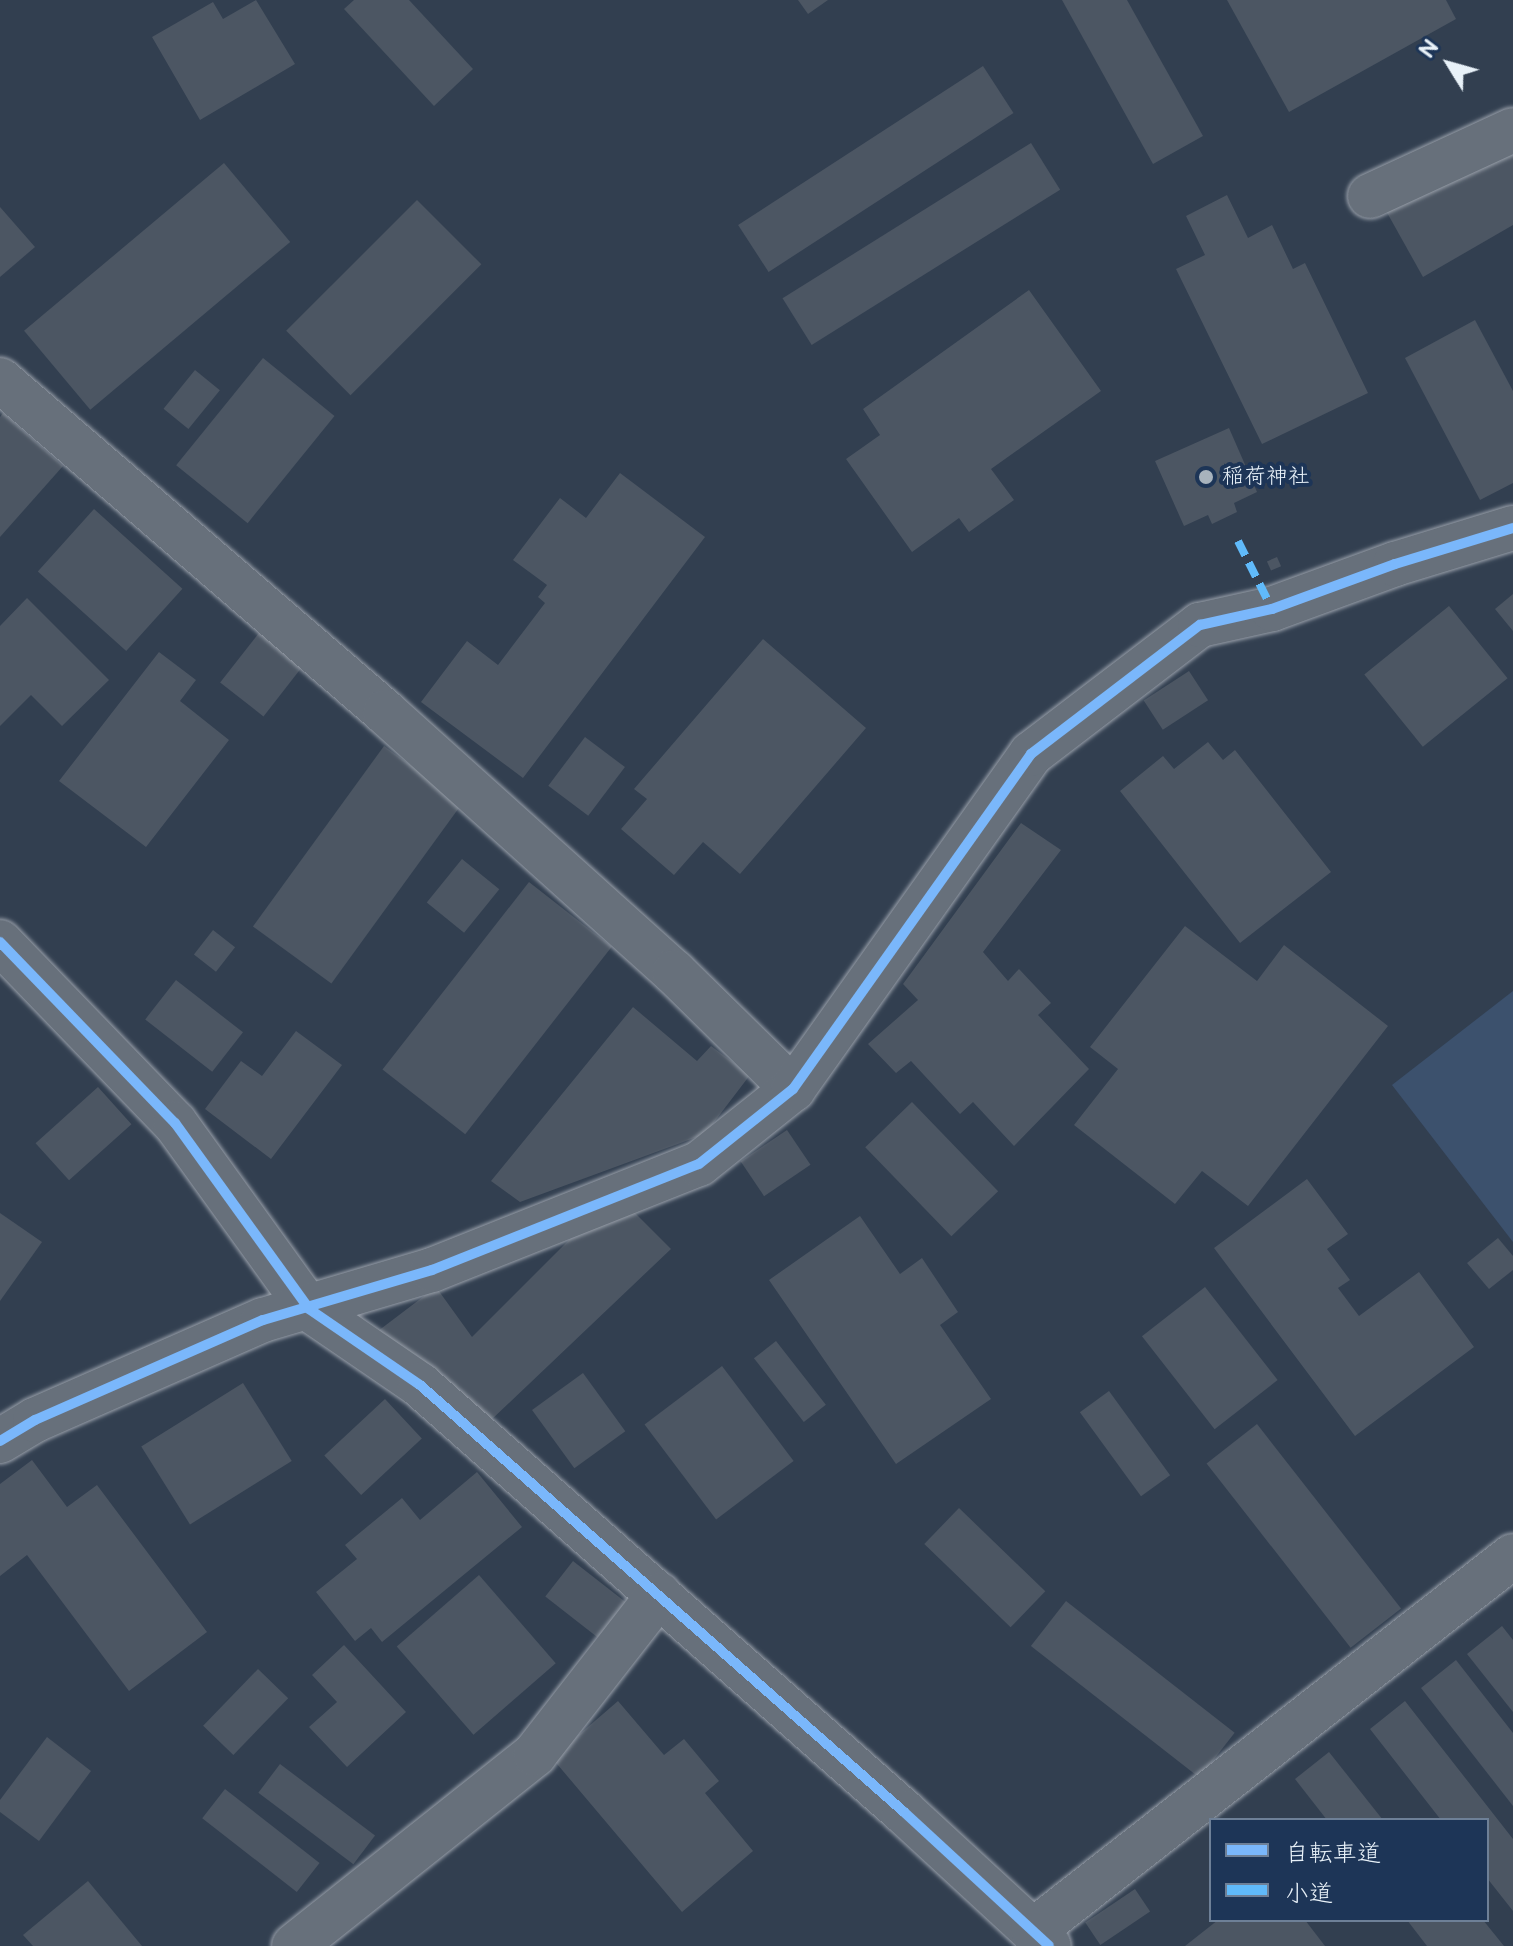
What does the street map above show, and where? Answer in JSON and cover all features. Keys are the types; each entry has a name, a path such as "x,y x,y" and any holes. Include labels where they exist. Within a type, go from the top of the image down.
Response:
{"street":[{"path":"1370,196 1513,130"},
{"path":"0,380 385,712 674,972 793,1089"},
{"path":"0,1441 35,1420 263,1320 309,1309 432,1270 699,1164 793,1089 1031,754 1200,625 1272,609 1395,564 1513,528"},
{"path":"0,942 175,1123 309,1309 420,1385 1041,1939 1513,1556"},
{"path":"294,1946 535,1754 659,1595"}],"shaded area":[{"path":"1513,991 1513,1242 1392,1085"}],"building":[{"path":"256,0 295,64 200,120 152,37 213,2 223,19"},
{"path":"354,0 409,0 473,69 434,106 344,9"},
{"path":"798,0 828,0 808,14"},
{"path":"1062,0 1127,0 1203,136 1153,164"},
{"path":"1227,0 1446,0 1456,19 1289,112"},
{"path":"983,66 1013,113 769,272 738,225"},
{"path":"1513,135 1513,225 1423,277 1385,209"},
{"path":"1031,143 1060,190 812,345 783,298"},
{"path":"224,163 290,242 90,410 24,331"},
{"path":"1227,195 1248,238 1272,225 1293,269 1305,263 1368,393 1262,444 1176,269 1205,255 1186,216"},
{"path":"417,200 481,264 351,395 286,331"},
{"path":"0,207 35,247 0,277"},
{"path":"1029,290 1101,391 991,469 1014,500 969,532 959,518 912,552 846,459 880,435 863,409"},
{"path":"1475,320 1513,391 1513,483 1480,500 1405,358"},
{"path":"263,358 334,416 248,523 176,465"},
{"path":"195,370 220,390 188,429 164,409"},
{"path":"3,413 63,466 0,537 0,417"},
{"name":"稲荷神社","path":"1229,428 1257,492 1234,503 1237,512 1212,524 1208,515 1184,526 1155,461"},
{"path":"620,473 705,537 523,778 421,702 467,641 498,665 545,603 538,597 547,585 513,560 560,498 586,518"},
{"path":"94,509 182,589 126,651 38,571"},
{"path":"1277,557 1281,566 1271,571 1267,561"},
{"path":"1513,594 1513,631 1495,609"},
{"path":"27,598 109,680 62,726 31,695 0,726 0,626"},
{"path":"1449,606 1508,678 1423,747 1364,675"},
{"path":"262,629 305,663 263,716 220,683"},
{"path":"763,639 866,728 740,874 703,842 674,875 621,829 647,799 634,789"},
{"path":"159,652 196,680 180,701 229,740 146,847 59,781"},
{"path":"1189,671 1208,700 1163,730 1144,700"},
{"path":"585,737 625,767 588,816 548,786"},
{"path":"1208,742 1223,760 1235,750 1331,872 1240,943 1120,791 1163,756 1174,769"},
{"path":"384,746 462,803 331,983 253,926"},
{"path":"1021,823 1061,850 983,952 1008,981 1019,969 1051,1003 1038,1015 1089,1069 1014,1146 973,1102 960,1114 911,1061 896,1073 868,1044 918,1000 903,984"},
{"path":"462,859 499,889 464,933 427,903"},
{"path":"529,882 612,947 465,1134 382,1070"},
{"path":"1185,926 1257,981 1284,945 1388,1026 1248,1206 1202,1171 1175,1204 1074,1125 1118,1069 1090,1047"},
{"path":"213,930 235,947 216,972 194,954"},
{"path":"176,980 243,1032 212,1072 145,1019"},
{"path":"633,1007 697,1061 711,1046 750,1075 705,1134 520,1202 491,1181"},
{"path":"296,1031 342,1065 271,1159 205,1109 241,1061 262,1076"},
{"path":"98,1087 131,1124 69,1180 36,1143"},
{"path":"912,1102 998,1191 951,1236 865,1147"},
{"path":"787,1130 810,1165 764,1196 741,1161"},
{"path":"1307,1179 1348,1234 1327,1249 1350,1280 1338,1288 1359,1316 1419,1272 1474,1347 1355,1436 1214,1248"},
{"path":"633,1211 671,1249 490,1421 378,1331 436,1287 472,1337 575,1234"},
{"path":"0,1213 42,1242 0,1301"},
{"path":"860,1216 900,1274 922,1258 958,1312 940,1325 991,1399 896,1464 769,1280"},
{"path":"1498,1238 1513,1256 1513,1270 1489,1289 1467,1263"},
{"path":"1205,1287 1278,1380 1215,1429 1142,1336"},
{"path":"776,1341 826,1405 804,1422 754,1358"},
{"path":"722,1366 794,1461 716,1519 645,1424"},
{"path":"583,1373 625,1431 574,1468 532,1410"},
{"path":"243,1383 292,1461 190,1525 141,1447"},
{"path":"1109,1391 1170,1475 1141,1496 1080,1412"},
{"path":"385,1399 422,1438 361,1495 324,1456"},
{"path":"1257,1424 1401,1608 1351,1648 1207,1463"},
{"path":"32,1460 67,1507 97,1485 207,1632 129,1691 27,1555 0,1576 0,1484"},
{"path":"477,1472 522,1527 382,1642 371,1628 355,1641 316,1592 357,1559 345,1545 402,1498 420,1520"},
{"path":"959,1508 1045,1591 1011,1627 924,1544"},
{"path":"573,1561 626,1602 598,1638 545,1596"},
{"path":"479,1575 556,1663 473,1735 397,1647"},
{"path":"1066,1601 1235,1733 1200,1778 1031,1646"},
{"path":"1502,1626 1513,1640 1513,1712 1467,1654"},
{"path":"344,1645 406,1712 347,1767 309,1727 337,1702 312,1675"},
{"path":"1456,1660 1513,1733 1513,1806 1421,1688"},
{"path":"258,1669 288,1698 233,1755 203,1726"},
{"path":"618,1701 664,1755 684,1739 719,1781 705,1793 753,1851 682,1912 552,1758"},
{"path":"1405,1701 1513,1839 1513,1911 1489,1881 1489,1818 1439,1818 1370,1729"},
{"path":"47,1737 91,1771 39,1841 0,1812 0,1800"},
{"path":"1329,1752 1381,1818 1325,1818 1295,1779"},
{"path":"280,1764 375,1836 353,1864 258,1793"},
{"path":"225,1789 320,1863 297,1892 202,1818"},
{"path":"88,1881 142,1946 33,1946 23,1935"},
{"path":"1135,1889 1150,1911 1100,1945 1085,1923"},
{"path":"1215,1922 1307,1922 1325,1946 1185,1946"},
{"path":"1409,1922 1485,1922 1504,1946 1427,1946"}],"marked path":[{"path":"1238,541 1272,609"}],"cycle path":[{"path":"0,1441 35,1420 263,1320 432,1270 699,1164 793,1089 1031,754 1200,625 1272,609 1395,564 1513,528"},
{"path":"0,942 175,1123 309,1309 420,1385 904,1812 1049,1946"}],"place":[{"name":"稲荷神社","path":"1206,477"}]}
